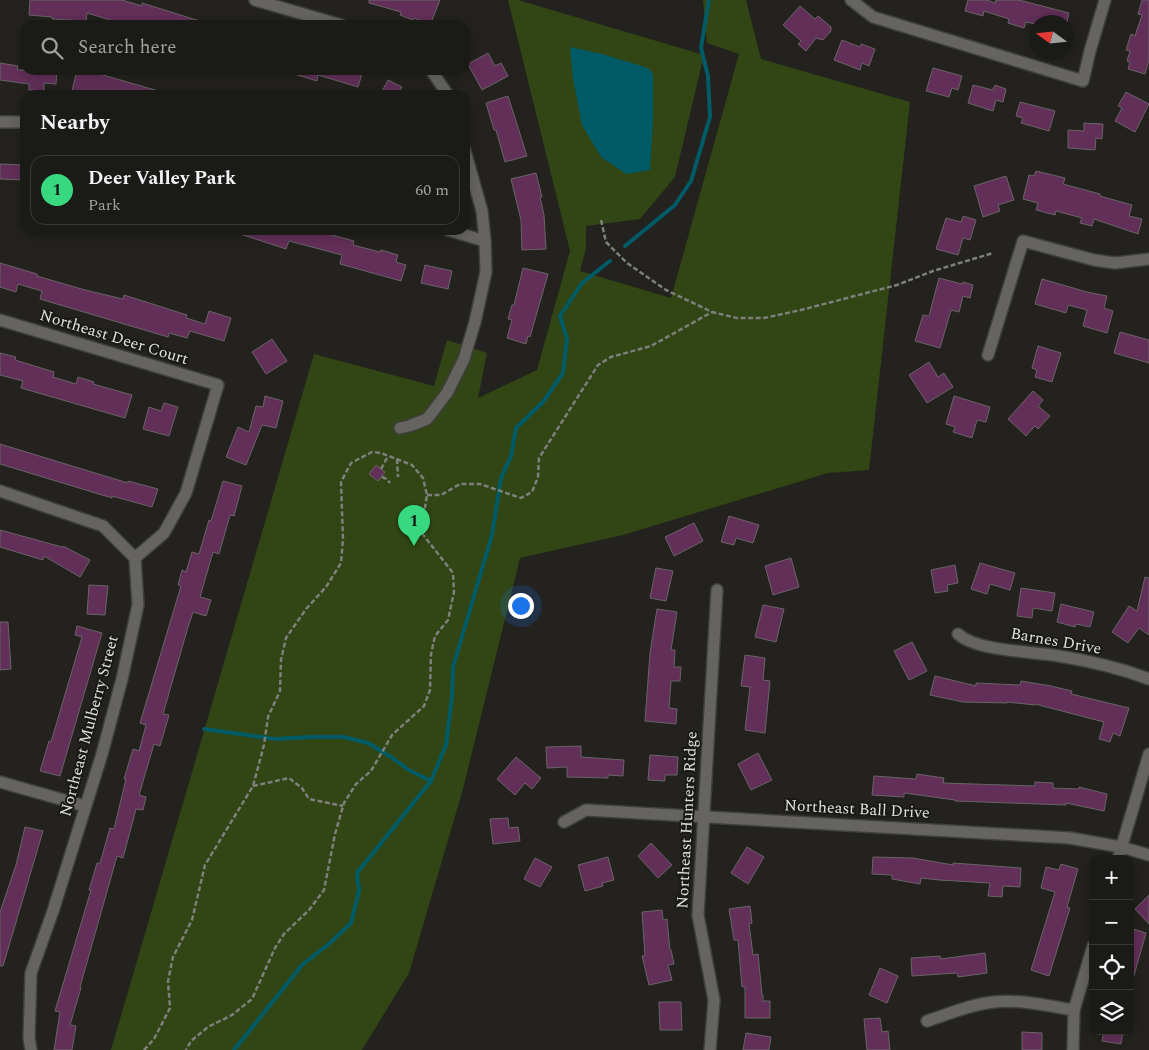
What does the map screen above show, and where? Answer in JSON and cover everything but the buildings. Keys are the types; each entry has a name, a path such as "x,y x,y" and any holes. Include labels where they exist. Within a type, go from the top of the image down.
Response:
{"street":[{"path":"255,0 324,20"},
{"path":"851,0 872,17 1083,81 1105,0"},
{"path":"434,75 445,90"},
{"path":"0,122 20,122"},
{"path":"400,428 427,419 447,393 464,359 486,272 482,211 470,169"},
{"path":"466,235 485,240"},
{"path":"988,355 1023,241 1101,261 1123,263 1149,259"},
{"name":"Northeast Deer Court","path":"0,320 218,385 186,493 164,533 135,558"},
{"path":"0,491 103,526 135,558"},
{"name":"Northeast Mulberry Street","path":"31,1050 29,1038 31,973 53,911 102,754 122,679 138,605 135,558"},
{"name":"Northeast Hunters Ridge","path":"710,1050 714,1000 698,915 702,816 717,590"},
{"name":"Barnes Drive","path":"958,634 964,639 980,645 1082,660 1131,672 1149,679"},
{"path":"1119,855 1149,754"},
{"path":"0,782 85,806"},
{"name":"Northeast Ball Drive","path":"564,822 586,810 702,816 1070,838 1121,847 1149,855"},
{"path":"1073,1050 1074,1010 1089,959"},
{"path":"927,1021 972,1006 994,1002 1016,1002 1074,1010"}],"path":[{"path":"600,220 606,242 627,263 666,290 712,312 737,318 764,318 897,285 933,271 993,254"},
{"path":"427,495 441,495 460,484 480,484 521,498 532,492 538,476 539,458 598,365 610,357 651,346 712,312"},
{"path":"144,1050 154,1039 170,1008 168,981 173,956 192,920 205,865 253,786 264,745 268,717 280,691 281,660 286,638 306,609 326,587 341,563 343,539 342,482 351,463 372,452 397,459 412,465 424,478 427,495 421,532 453,572 454,592 448,620 434,636 431,654 430,690 424,706 392,735 371,770 356,784 343,806 324,890 309,910 284,934 275,948 252,999 232,1015 208,1027 191,1041 186,1050"},
{"path":"381,469 388,456"},
{"path":"397,459 398,477"},
{"path":"382,477 390,483"},
{"path":"253,786 289,778 302,788 309,799 343,806"}],"green space":[{"path":"508,0 518,0 704,55 675,177 640,219 586,226 586,248 580,271 671,298 739,54 707,43 703,0 746,0 761,59 910,102 869,470 828,473 623,535 520,558 463,789 409,973 362,1050 111,1050 314,354 434,386 447,340 487,353 478,398 537,370 570,251"}],"water":[{"path":"570,47 602,54 648,68 653,74 650,170 626,174 601,157 582,125 573,79"}],"waterway":[{"path":"625,246 675,205 691,181 710,117 708,76 701,48 709,0"},
{"path":"234,1050 302,965 330,943 351,923 359,891 357,873 431,781 446,745 452,697 453,667 492,535 501,478 511,456 516,428 543,402 563,373 567,339 560,316 582,283 610,261"},
{"path":"204,729 275,739 344,737 368,743 409,770 431,781"}],"place":[{"name":"Deer Valley Park","path":"414,546"}]}
